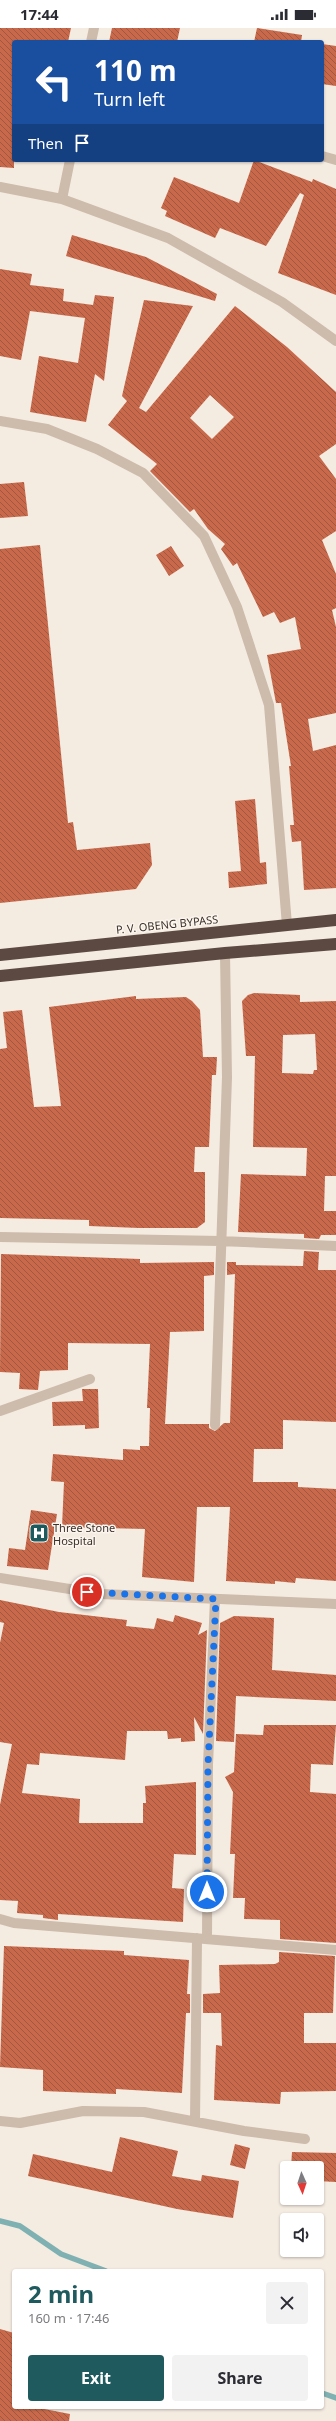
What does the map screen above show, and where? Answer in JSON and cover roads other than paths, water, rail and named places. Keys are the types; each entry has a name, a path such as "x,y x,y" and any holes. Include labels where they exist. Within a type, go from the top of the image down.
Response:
{"highway":[{"name":"P. V. OBENG BYPASS","path":"0,955 336,920"},
{"path":"0,976 225,953 336,944"}],"street":[{"path":"92,40 94,28"},
{"path":"324,157 336,160"},
{"path":"62,199 70,162"},
{"path":"0,187 62,199 168,238 282,302 336,341"},
{"path":"0,421 47,429 97,449 142,474 204,536 237,607 269,704 287,925"},
{"path":"215,1425 220,1241 227,1077 225,953"},
{"path":"0,1236 220,1241 336,1246"},
{"path":"0,1411 90,1379"},
{"path":"0,1578 101,1594 336,1604"},
{"path":"195,2121 208,1765 216,1599"},
{"path":"0,1919 14,1923 336,1950"},
{"path":"0,2121 20,2123 83,2111 144,2112 244,2131 305,2139"}],"waterway":[{"path":"0,2221 20,2226 61,2254 101,2269"},
{"path":"324,2394 336,2398"}],"place":[{"name":"Three Stone Hospital","path":"39,1533"}]}
